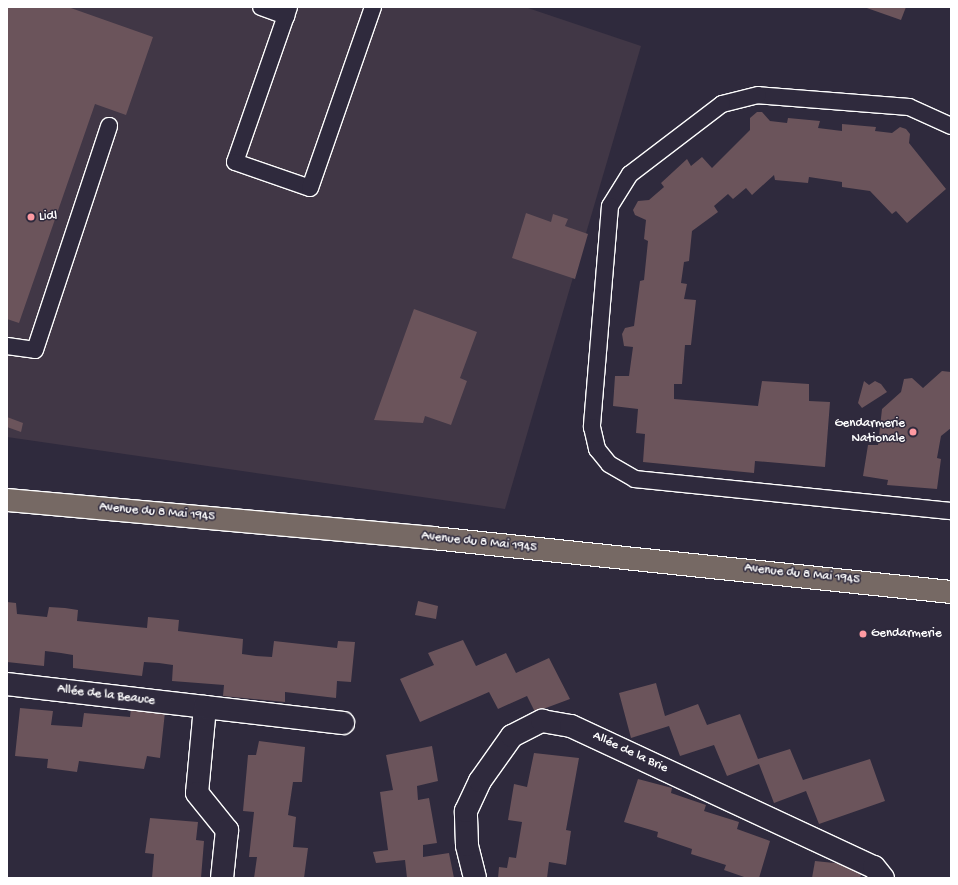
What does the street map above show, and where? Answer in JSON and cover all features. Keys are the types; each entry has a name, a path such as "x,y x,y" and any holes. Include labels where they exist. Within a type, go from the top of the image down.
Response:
{"main road":[{"name":"Avenue du 8 Mai 1945","path":"7,500 433,538 951,592"}],"street":[{"name":"Allée de la Beauce","path":"7,684 342,723"},
{"path":"205,707 197,793 227,830 222,878"},
{"name":"Allée de la Brie","path":"475,878 468,845 466,811 480,781 512,736 542,721 571,726 874,867 883,878"}],"lane":[{"path":"261,7 287,11 235,162 310,188 373,7"},
{"path":"951,126 909,107 758,95 722,104 630,174 610,206 592,427 597,449 609,464 635,478 951,511"},
{"path":"7,346 35,350 109,126"}],"shaded area":[{"path":"7,7 525,7 641,46 505,509 7,437"}],"building":[{"name":"Lidl","path":"7,7 68,7 153,37 126,115 95,104 19,323 7,319"},
{"path":"864,7 906,7 901,20"},
{"path":"757,112 762,112 770,121 787,123 788,118 820,121 818,128 842,131 842,124 876,127 875,131 892,133 900,127 906,129 910,134 909,143 946,189 907,223 896,211 892,214 870,191 842,187 842,182 809,177 808,183 775,180 774,175 752,195 746,188 733,199 728,194 714,206 718,212 692,231 689,261 684,262 681,283 687,284 684,299 696,300 691,345 685,345 682,384 674,384 674,399 758,406 762,381 809,384 809,401 830,402 825,467 755,461 754,473 643,462 645,434 636,433 638,409 613,406 615,376 629,376 633,347 624,346 622,334 625,328 634,326 640,281 644,280 648,241 644,239 646,220 635,215 633,210 638,201 649,200 664,187 661,183 687,159 691,166 702,157 712,168 750,130 750,118"},
{"path":"526,213 551,222 553,214 568,219 565,226 588,234 575,279 512,258"},
{"path":"414,309 477,332 460,378 467,381 451,425 425,416 423,423 374,420"},
{"name":"Gendarmerie Nationale","path":"942,371 951,372 951,428 941,436 937,458 941,459 937,489 887,485 888,480 863,476 868,445 878,445 882,409 901,392 904,379 912,378 923,388"},
{"path":"864,381 869,385 875,381 881,384 887,392 862,408 858,403"},
{"path":"7,417 23,423 21,432 7,427"},
{"path":"418,601 438,606 436,619 415,615"},
{"path":"7,602 16,603 17,614 47,617 49,607 78,610 77,621 147,628 148,617 179,620 178,631 243,639 242,654 256,656 272,657 274,641 337,648 338,641 355,642 351,682 337,681 336,698 285,692 285,702 223,696 224,685 172,681 173,665 144,662 142,676 73,668 73,655 45,651 44,666 7,662"},
{"path":"463,640 476,666 506,653 516,673 549,658 570,699 535,712 527,696 498,709 489,692 420,722 400,679 434,665 428,653"},
{"path":"656,683 665,716 698,704 707,725 740,714 758,759 790,749 803,780 870,759 885,801 819,824 806,791 774,803 759,764 727,776 714,745 680,756 669,726 631,738 619,693"},
{"path":"20,708 53,711 51,725 82,727 84,713 130,717 131,708 165,712 160,758 147,756 144,769 79,761 77,772 47,768 48,759 15,756"},
{"path":"259,741 305,747 302,782 293,782 288,815 296,817 293,847 308,848 304,878 254,878 257,857 249,857 254,812 243,811 248,755 256,755"},
{"path":"432,746 438,781 417,786 418,800 429,798 437,843 423,845 423,857 449,853 454,878 407,878 405,860 376,863 373,852 388,850 380,792 393,790 386,755"},
{"path":"534,753 579,758 566,830 571,831 566,865 549,862 547,878 498,878 499,867 507,868 509,857 516,858 522,822 508,820 514,784 527,787"},
{"path":"638,779 672,788 671,793 706,805 704,811 739,822 737,829 770,841 759,878 747,878 724,870 726,865 691,854 692,849 657,837 658,832 624,822"},
{"path":"150,818 198,822 196,840 204,841 201,878 152,878 154,854 145,853"},
{"path":"815,861 863,866 860,878 812,878"}],"place":[{"name":"Lidl","path":"31,217"},
{"name":"Gendarmerie Nationale","path":"913,432"},
{"name":"Gendarmerie","path":"863,634"}]}
